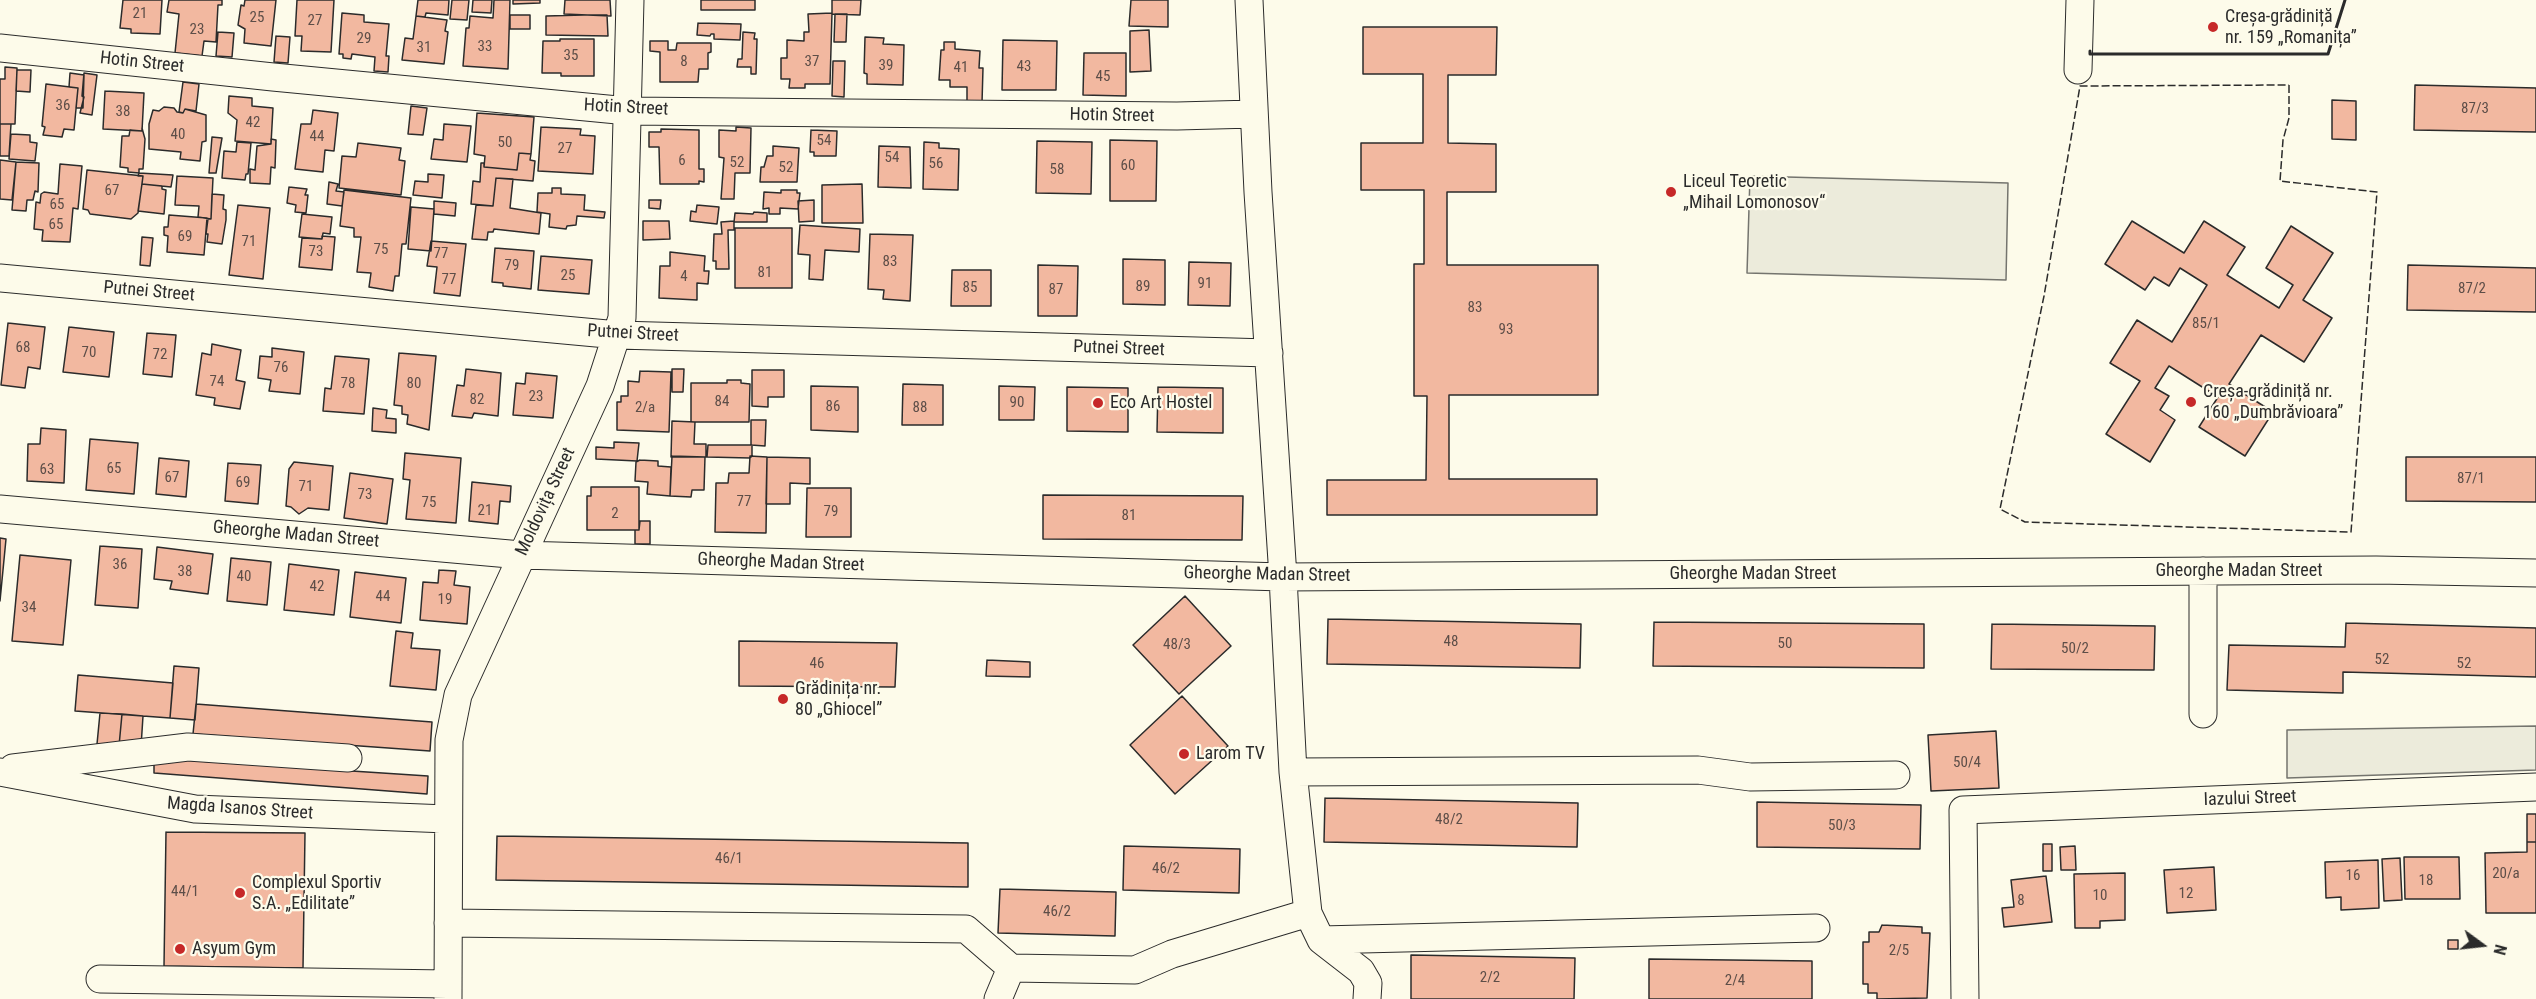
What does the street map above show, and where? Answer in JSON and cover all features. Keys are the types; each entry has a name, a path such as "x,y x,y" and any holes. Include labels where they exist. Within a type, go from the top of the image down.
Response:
{"street":[{"name":"Moldovița Street","path":"448,991 449,740 458,695 520,555 600,386 622,318 630,0"},
{"path":"1249,0 1293,772 1308,913 1321,940 1361,971 1368,983 1367,999"},
{"path":"2078,70 2079,0"},
{"name":"Hotin Street","path":"0,48 628,111 1166,116 1254,114"},
{"name":"Putnei Street","path":"0,278 618,335 1269,353"},
{"name":"Gheorghe Madan Street","path":"0,509 520,555 1283,577 2376,570 2536,573"},
{"path":"2203,571 2204,714"},
{"path":"0,771 188,747 348,758"},
{"path":"1293,772 1698,770 1750,777 1896,775"},
{"name":"Magda Isanos Street","path":"0,771 195,809 447,819"},
{"name":"Iazului Street","path":"1965,999 1964,810 2536,787"},
{"path":"448,923 966,929 1011,968 1135,970 1172,954 1308,913"},
{"path":"1321,940 1816,928"},
{"path":"998,999 1011,968"},
{"path":"100,980 448,991"}],"shaded area":[{"path":"1750,176 2008,183 2006,280 1747,273"},
{"path":"2536,726 2536,770 2287,778 2287,730"}],"building":[{"path":"123,0 162,0 160,34 131,33 131,29 120,28"},
{"path":"169,0 222,0 222,5 218,5 216,42 204,41 202,56 175,53 179,14 167,12"},
{"path":"245,0 276,0 271,46 244,43 245,29 238,25 241,5 244,6"},
{"path":"297,0 334,0 331,52 301,51 302,36 295,36"},
{"path":"418,0 449,0 448,15 426,13 425,17 416,16"},
{"path":"452,0 469,0 467,20 450,19"},
{"path":"473,0 492,0 491,13 472,12"},
{"path":"494,0 510,0 508,69 463,66 466,28 469,28 470,16 493,18"},
{"path":"513,0 540,0 540,3 513,4"},
{"path":"565,0 610,0 611,16 564,14"},
{"path":"701,0 755,0 755,10 701,10"},
{"path":"832,0 861,0 860,15 832,14"},
{"path":"1131,0 1168,0 1168,27 1129,26"},
{"path":"342,13 364,15 364,22 389,24 386,56 389,56 388,72 374,71 375,57 352,54 351,59 343,58 343,54 339,54"},
{"path":"832,13 830,84 805,84 805,88 789,88 790,79 781,79 781,58 787,58 787,40 804,41 804,32 809,32 808,14"},
{"path":"835,14 847,14 846,42 834,42"},
{"path":"510,15 530,15 530,29 510,29"},
{"path":"607,15 608,36 546,35 546,16"},
{"path":"416,16 447,20 445,31 448,32 444,64 402,60 405,38 413,39"},
{"path":"698,23 741,24 740,40 714,39 714,34 697,35"},
{"path":"1363,27 1497,27 1496,75 1448,75 1448,143 1496,144 1496,192 1447,192 1447,265 1598,265 1598,395 1449,395 1449,479 1597,479 1597,515 1327,515 1327,480 1426,480 1427,396 1414,396 1414,264 1424,264 1424,190 1361,190 1361,143 1423,143 1423,74 1363,74"},
{"path":"1149,30 1151,71 1130,72 1130,31"},
{"path":"218,32 234,33 232,57 216,56"},
{"path":"743,32 755,33 754,39 757,39 756,74 751,74 751,67 737,67 738,59 742,59"},
{"path":"276,36 290,37 288,63 274,62"},
{"path":"865,37 884,38 883,44 904,45 903,85 867,84 867,74 864,73"},
{"path":"560,39 594,39 594,76 561,76 561,73 542,73 543,41 560,41"},
{"path":"1003,40 1057,41 1056,90 1002,90"},
{"path":"650,41 668,41 668,50 676,50 677,43 711,43 711,52 708,53 708,69 699,69 698,82 660,82 660,52 650,51"},
{"path":"944,42 955,42 955,49 980,51 979,68 983,68 982,103 967,102 967,87 950,87 950,80 939,80 941,50 944,50"},
{"path":"1084,53 1126,53 1126,96 1083,95"},
{"path":"833,61 845,61 844,97 832,96"},
{"path":"5,67 17,68 15,124 0,124 0,79 5,79"},
{"path":"17,70 31,70 30,92 16,91"},
{"path":"70,73 84,75 83,108 76,108 78,88 69,87"},
{"path":"84,73 97,75 92,115 80,113 84,97 82,96"},
{"path":"183,82 199,84 196,111 185,109 183,113 179,112"},
{"path":"46,84 78,88 74,130 64,129 62,137 43,135"},
{"path":"2415,85 2536,88 2536,132 2414,130"},
{"path":"105,91 144,93 142,131 103,129"},
{"path":"229,96 252,98 252,106 273,108 271,144 235,141 237,120 228,113"},
{"path":"2332,100 2356,101 2356,140 2332,139"},
{"path":"411,106 427,108 423,135 408,134"},
{"path":"164,107 174,108 177,112 183,113 185,109 206,115 206,141 202,142 200,161 180,159 181,152 149,149 149,124 153,110 159,111"},
{"path":"313,110 338,113 334,151 325,150 323,172 295,169 301,124 311,124"},
{"path":"477,113 534,117 531,154 519,153 517,170 484,167 485,156 474,154"},
{"path":"0,124 11,124 9,156 0,156"},
{"path":"444,124 471,126 467,162 431,159 434,139 443,140"},
{"path":"541,127 581,129 580,135 595,136 593,174 538,171"},
{"path":"736,127 751,128 750,173 735,173 734,199 721,199 724,158 719,157 719,130 736,131"},
{"path":"142,128 145,139 143,169 139,169 139,173 128,172 128,168 120,167 122,136 129,136 130,130 142,131"},
{"path":"661,129 699,130 699,169 704,169 704,182 660,184 659,147 649,147 649,132 661,132"},
{"path":"811,130 837,131 836,156 814,156 814,152 810,152"},
{"path":"11,134 30,135 30,142 37,143 35,161 9,159"},
{"path":"212,137 222,138 216,173 209,173"},
{"path":"271,139 276,140 275,168 271,167 270,184 250,183 250,169 255,170 257,146 271,144"},
{"path":"1110,140 1157,141 1156,201 1110,201"},
{"path":"1037,141 1092,142 1091,194 1036,193"},
{"path":"237,142 251,143 248,174 245,180 222,178 224,151 236,152"},
{"path":"924,142 939,143 939,148 959,149 958,190 923,189"},
{"path":"358,143 401,148 399,160 405,161 401,195 339,188 342,156 356,157"},
{"path":"773,146 799,148 797,182 760,182 761,167 764,167 767,156 773,156"},
{"path":"879,146 910,147 911,188 878,187"},
{"path":"519,153 531,154 530,160 535,161 533,181 496,178 493,206 471,204 473,181 480,182 481,163 484,163 484,167 517,170"},
{"path":"0,160 16,162 12,200 0,199"},
{"path":"16,162 39,163 38,192 35,191 33,200 27,200 26,211 12,210"},
{"path":"60,164 82,166 78,209 73,208 70,242 42,241 43,230 34,229 36,202 40,203 41,194 44,192 58,194"},
{"path":"87,170 143,176 138,213 131,219 90,214 88,210 83,209"},
{"path":"139,173 173,175 171,187 142,184 143,176 138,176"},
{"path":"428,174 444,175 442,198 413,195 415,181 428,182"},
{"path":"177,176 213,178 211,219 198,217 199,206 175,205"},
{"path":"496,178 513,179 510,208 541,213 539,234 494,229 493,232 488,232 487,240 472,239 476,205 493,206"},
{"path":"329,182 338,184 336,191 344,192 342,206 327,204"},
{"path":"142,184 162,186 162,189 166,190 164,214 138,211"},
{"path":"862,184 863,223 822,223 822,185"},
{"path":"289,187 307,189 306,213 295,212 296,205 287,203"},
{"path":"552,188 561,188 561,194 585,195 584,210 605,212 604,218 577,216 576,225 567,226 566,229 549,227 550,214 537,212 538,193 552,193"},
{"path":"344,190 411,198 406,244 402,244 399,276 395,276 393,291 369,287 371,273 357,272 361,237 354,237 354,228 340,226"},
{"path":"781,190 797,190 797,193 800,193 798,209 780,208 780,214 769,214 769,208 763,209 764,192 781,193"},
{"path":"212,194 224,195 223,209 226,210 226,220 222,244 207,242 208,234 206,234 208,219 211,219"},
{"path":"649,200 661,200 660,209 649,208"},
{"path":"814,200 814,221 799,222 798,201"},
{"path":"434,201 456,203 455,216 434,214"},
{"path":"238,205 270,208 263,279 229,275"},
{"path":"697,205 719,207 717,224 690,221 691,211 696,212"},
{"path":"411,207 434,209 431,251 408,249"},
{"path":"754,212 767,213 767,222 734,222 735,213 753,214"},
{"path":"302,214 332,217 330,234 323,233 322,239 299,237"},
{"path":"169,215 207,218 204,255 167,252 168,236 164,235 164,227 168,227"},
{"path":"643,221 669,221 670,239 643,240"},
{"path":"734,221 734,230 728,230 729,269 716,269 716,261 713,261 714,234 722,234 721,222"},
{"path":"2132,221 2184,253 2204,221 2245,247 2227,275 2279,308 2293,285 2266,268 2291,226 2333,253 2303,300 2332,318 2304,362 2261,335 2229,384 2273,412 2245,456 2199,427 2218,397 2169,366 2155,388 2169,396 2160,410 2175,420 2150,462 2106,434 2140,381 2110,363 2137,320 2172,342 2207,285 2180,268 2169,286 2154,277 2145,290 2105,264"},
{"path":"800,225 860,229 859,252 825,250 823,280 809,279 810,255 798,254"},
{"path":"735,228 792,228 792,288 735,288"},
{"path":"870,234 913,235 910,301 883,299 884,290 868,289"},
{"path":"322,236 335,237 332,270 299,267 302,238 322,239"},
{"path":"142,237 153,238 150,266 140,265"},
{"path":"431,241 466,244 460,296 434,293 437,267 427,266"},
{"path":"495,248 534,251 531,289 503,286 503,283 492,282"},
{"path":"670,252 705,256 704,271 709,271 708,284 697,283 697,300 659,298 660,266 670,266"},
{"path":"541,256 592,260 589,294 538,290"},
{"path":"1123,259 1165,260 1165,305 1123,304"},
{"path":"1189,262 1231,263 1230,306 1188,305"},
{"path":"1038,265 1078,266 1077,316 1038,316"},
{"path":"2408,265 2536,268 2536,312 2407,310"},
{"path":"952,270 991,270 991,306 951,306"},
{"path":"8,323 45,327 40,369 28,367 25,388 1,385"},
{"path":"69,327 114,332 109,377 63,372"},
{"path":"147,333 176,335 172,377 143,374"},
{"path":"212,344 241,350 236,380 245,382 240,409 214,405 215,398 196,395 202,353 211,355"},
{"path":"272,348 304,352 300,394 269,391 271,380 258,378 260,356 272,357"},
{"path":"399,353 436,356 429,430 407,424 408,415 402,414 402,406 394,405"},
{"path":"335,356 369,359 364,414 323,411 325,388 331,389"},
{"path":"466,369 501,373 498,416 474,413 472,418 452,416 457,385 464,386"},
{"path":"672,369 684,369 683,392 672,392"},
{"path":"752,370 784,370 784,397 768,397 768,407 752,406"},
{"path":"640,371 671,372 669,432 617,430 617,402 621,402 621,396 628,396 628,381 639,382"},
{"path":"526,373 557,376 553,418 513,415 516,383 525,384"},
{"path":"727,380 741,380 741,383 750,384 749,422 691,422 691,383 727,383"},
{"path":"903,384 943,385 943,425 902,425"},
{"path":"811,386 858,387 858,432 811,430"},
{"path":"999,386 1035,387 1034,420 999,420"},
{"path":"1067,387 1128,388 1128,432 1067,431"},
{"path":"1158,387 1223,388 1223,433 1157,432"},
{"path":"373,408 387,410 386,418 396,419 396,433 372,431"},
{"path":"751,420 766,420 765,446 751,445"},
{"path":"672,421 695,422 694,444 706,444 706,457 671,457"},
{"path":"41,428 66,430 64,483 27,481 28,444 40,444"},
{"path":"90,439 138,443 134,494 86,490"},
{"path":"614,442 639,443 637,461 596,459 596,447 614,448"},
{"path":"708,445 752,445 752,456 750,458 707,457"},
{"path":"405,453 461,458 456,523 406,519 410,480 403,479"},
{"path":"672,456 705,457 704,490 692,490 691,497 670,496"},
{"path":"750,456 767,457 766,533 715,532 716,483 728,483 729,473 749,473"},
{"path":"767,457 810,458 810,484 790,483 790,504 766,504"},
{"path":"2406,457 2536,457 2536,502 2406,501"},
{"path":"159,458 189,461 186,497 156,494"},
{"path":"640,460 658,461 658,466 671,467 670,496 647,494 648,482 635,481 636,462"},
{"path":"294,462 333,466 329,510 308,508 299,514 286,506 289,469"},
{"path":"228,463 261,465 258,504 225,501"},
{"path":"350,473 393,479 387,524 344,518"},
{"path":"472,482 511,486 510,502 500,501 498,524 469,521"},
{"path":"591,487 639,487 639,530 587,530 587,496 591,496"},
{"path":"807,488 851,488 851,537 806,537"},
{"path":"1043,495 1243,496 1242,540 1043,539"},
{"path":"640,521 650,521 650,544 635,544 635,530 639,530"},
{"path":"0,538 6,539 0,601"},
{"path":"100,546 142,549 138,608 95,605"},
{"path":"157,547 213,554 208,594 170,589 172,581 154,579"},
{"path":"20,555 71,560 63,645 12,641"},
{"path":"231,558 271,562 267,605 227,601"},
{"path":"289,564 339,570 334,615 284,610"},
{"path":"439,570 456,571 454,585 470,587 467,624 420,620 423,582 438,583"},
{"path":"355,572 406,578 401,623 350,617"},
{"path":"1185,596 1231,646 1179,694 1133,645"},
{"path":"1328,619 1581,624 1580,668 1327,664"},
{"path":"1654,622 1924,624 1924,668 1653,666"},
{"path":"2346,623 2536,628 2536,677 2343,672 2343,693 2227,690 2229,645 2345,647"},
{"path":"1992,624 2155,626 2154,670 1991,669"},
{"path":"396,631 413,633 411,648 440,650 436,690 390,686"},
{"path":"739,641 897,643 895,687 739,686"},
{"path":"987,660 1030,662 1030,677 986,676"},
{"path":"174,666 199,668 195,720 170,718"},
{"path":"78,675 173,683 170,718 75,711"},
{"path":"1182,696 1228,746 1175,794 1130,745"},
{"path":"196,704 432,722 430,751 193,734"},
{"path":"100,713 122,714 119,746 97,744"},
{"path":"122,714 143,716 141,747 119,746"},
{"path":"1996,731 1999,788 1931,791 1928,735"},
{"path":"154,758 428,776 427,794 154,773"},
{"path":"1325,798 1578,803 1577,847 1324,842"},
{"path":"1757,802 1921,805 1920,849 1757,847"},
{"path":"2527,814 2536,814 2536,842 2527,842"},
{"path":"166,832 305,833 303,968 164,966"},
{"path":"497,836 968,843 968,887 496,880"},
{"path":"2527,842 2536,842 2536,913 2486,913 2485,853 2527,852"},
{"path":"2043,844 2052,844 2052,871 2043,871"},
{"path":"1124,846 1240,849 1239,893 1123,890"},
{"path":"2075,846 2076,870 2061,870 2060,847"},
{"path":"2404,857 2459,857 2460,899 2405,899"},
{"path":"2400,858 2402,900 2384,901 2382,859"},
{"path":"2378,860 2379,908 2341,910 2341,897 2326,898 2325,862"},
{"path":"2214,867 2216,910 2167,913 2164,870"},
{"path":"2125,873 2125,920 2100,921 2100,928 2075,928 2074,874"},
{"path":"2046,876 2052,922 2004,927 2002,908 2014,907 2011,880"},
{"path":"1000,889 1116,892 1115,936 998,933"},
{"path":"1882,925 1922,927 1922,933 1930,933 1927,998 1877,999 1877,993 1868,993 1868,984 1863,984 1863,942 1869,942 1869,932 1879,932"},
{"path":"2448,940 2458,940 2458,949 2448,949"},
{"path":"1411,955 1575,958 1574,999 1411,999"},
{"path":"1649,959 1812,961 1812,999 1649,999"}],"fence":[{"path":"2289,85 2289,118 2283,140 2280,181 2377,192 2351,532 2025,522 2000,509 2044,296 2080,86 2289,85"}],"wall":[{"path":"2090,51 2090,54 2328,54 2345,0"}],"place":[{"name":"Creșa-grădiniță nr. 159 „Romanița”","path":"2213,27"},
{"name":"Liceul Teoretic „Mihail Lomonosov“","path":"1671,192"},
{"name":"Creșa-grădiniță nr. 160 „Dumbrăvioara”","path":"2191,402"},
{"name":"Eco Art Hostel","path":"1098,403"},
{"name":"Grădinița nr. 80 „Ghiocel”","path":"783,699"},
{"name":"Larom TV","path":"1184,754"},
{"name":"Complexul Sportiv S.A. „Edilitate”","path":"240,893"},
{"name":"Asyum Gym","path":"180,949"}]}
